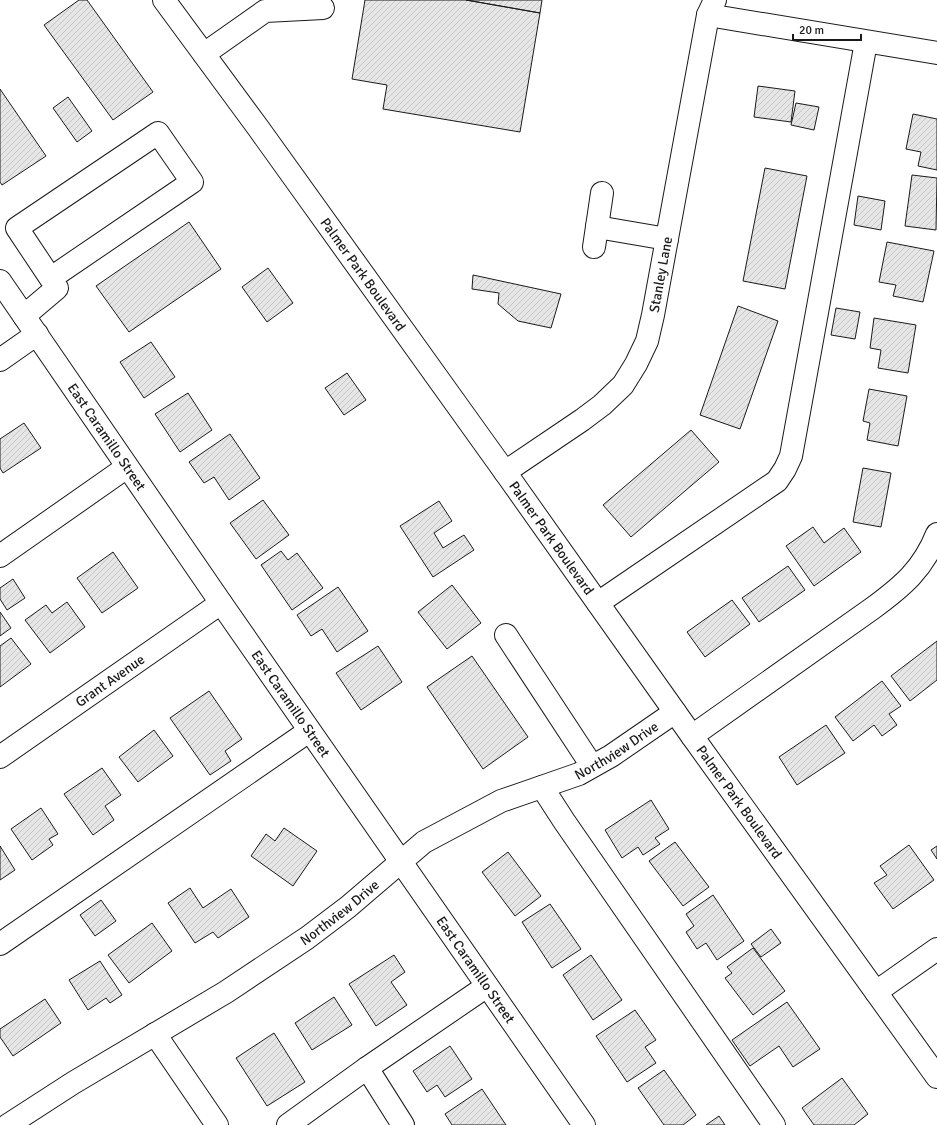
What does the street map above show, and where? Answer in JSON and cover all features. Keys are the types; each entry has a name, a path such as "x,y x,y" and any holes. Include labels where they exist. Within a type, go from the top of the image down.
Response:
{"street":[{"name":"Palmer Park Boulevard","path":"164,0 269,142 937,1077"},
{"path":"711,7 866,42 937,53"},
{"name":"Stanley Lane","path":"505,472 602,405 623,385 636,364 647,341 711,7"},
{"path":"204,54 265,11 323,8"},
{"path":"598,603 777,481 791,456 866,42"},
{"path":"24,316 58,288 51,278 16,228 158,133 192,182 51,278"},
{"path":"602,193 596,237 667,239"},
{"name":"East Caramillo Street","path":"0,281 220,603 584,1125"},
{"path":"0,360 37,334"},
{"path":"0,556 127,467"},
{"path":"692,736 899,589 919,568 932,547 937,534"},
{"name":"Grant Avenue","path":"0,757 220,603"},
{"path":"506,634 592,766"},
{"name":"Northview Drive","path":"8,1125 73,1083 226,992 307,938 348,907 424,842 501,801 579,774 611,756 675,712"},
{"path":"0,944 309,731"},
{"path":"542,787 568,828 774,1125"},
{"path":"876,992 937,949"},
{"path":"288,1125 367,1068 487,986"},
{"path":"155,1034 217,1125"},
{"path":"367,1068 403,1125"}],"building":[{"path":"79,0 87,0 153,92 113,120 44,25"},
{"path":"365,0 466,0 540,13 520,132 383,109 387,85 352,79"},
{"path":"466,0 542,0 540,13"},
{"path":"758,86 795,91 791,122 754,117"},
{"path":"0,89 46,156 2,185 0,182"},
{"path":"68,97 92,131 77,142 53,108"},
{"path":"796,103 819,107 814,130 791,125"},
{"path":"913,114 937,119 937,170 918,166 921,152 906,149"},
{"path":"765,168 807,176 785,289 743,281"},
{"path":"912,175 937,178 936,230 905,226"},
{"path":"858,196 885,201 881,230 854,225"},
{"path":"189,222 221,269 129,332 96,286"},
{"path":"887,242 934,251 923,302 893,296 896,285 879,282"},
{"path":"268,268 293,303 267,322 242,287"},
{"path":"473,275 561,294 551,328 518,321 498,304 499,293 472,289"},
{"path":"738,306 778,321 740,429 700,415"},
{"path":"836,308 860,312 855,339 831,335"},
{"path":"874,318 916,325 908,373 878,368 881,350 870,348"},
{"path":"151,342 175,377 144,398 120,362"},
{"path":"347,373 366,400 344,415 325,388"},
{"path":"869,389 907,396 898,446 867,440 870,423 863,421"},
{"path":"188,393 212,430 180,452 155,414"},
{"path":"24,423 41,448 3,473 0,468 0,439"},
{"path":"691,430 719,462 631,537 603,505"},
{"path":"230,434 260,478 229,500 214,477 204,483 189,462"},
{"path":"863,468 891,473 881,527 853,522"},
{"path":"263,500 289,535 256,559 230,523"},
{"path":"439,501 452,521 434,533 443,548 464,535 474,550 433,577 400,526"},
{"path":"813,527 824,543 844,528 861,552 814,586 786,546"},
{"path":"281,551 288,560 297,553 323,588 292,610 261,565"},
{"path":"113,552 138,588 102,613 77,578"},
{"path":"788,566 805,590 759,622 742,598"},
{"path":"13,579 25,598 7,610 0,599 0,588"},
{"path":"452,585 481,623 447,649 418,612"},
{"path":"338,587 368,631 337,652 322,629 311,636 297,615"},
{"path":"732,600 750,624 705,657 687,632"},
{"path":"67,602 85,627 50,653 25,620 46,605 52,613"},
{"path":"0,612 11,628 0,636"},
{"path":"11,638 31,664 0,687 0,646"},
{"path":"937,641 937,680 910,701 891,676"},
{"path":"378,646 402,682 361,710 336,673"},
{"path":"472,656 528,737 483,769 427,687"},
{"path":"882,681 901,706 889,714 897,725 882,736 874,725 853,741 835,717"},
{"path":"209,691 242,739 225,751 231,761 210,775 170,718"},
{"path":"826,725 845,753 797,785 779,757"},
{"path":"154,730 173,756 138,782 119,757"},
{"path":"102,768 121,795 105,806 114,820 93,835 64,794"},
{"path":"651,800 669,829 655,838 660,844 643,855 638,847 622,858 605,830"},
{"path":"41,808 58,834 49,839 53,845 32,860 11,829"},
{"path":"284,828 317,851 293,886 251,856 266,834 275,841"},
{"path":"675,842 709,887 683,906 649,861"},
{"path":"909,845 934,880 893,909 874,883 887,875 880,866"},
{"path":"0,846 15,870 0,880"},
{"path":"937,846 937,859 931,850"},
{"path":"508,852 541,896 515,916 482,872"},
{"path":"190,888 203,908 231,889 249,917 218,938 213,932 195,943 168,903"},
{"path":"713,895 744,941 717,960 706,943 697,949 686,932 694,926 686,914"},
{"path":"101,900 116,921 95,936 80,915"},
{"path":"550,904 581,949 552,968 522,922"},
{"path":"152,923 172,951 129,983 108,955"},
{"path":"771,929 781,943 761,957 751,944"},
{"path":"753,948 785,991 753,1015 725,978 732,973 727,967"},
{"path":"394,955 405,972 391,982 407,1005 376,1026 349,984"},
{"path":"591,955 622,1000 593,1020 563,975"},
{"path":"100,961 122,995 110,1003 106,998 88,1010 69,980"},
{"path":"334,997 352,1025 312,1050 295,1023"},
{"path":"45,999 61,1023 13,1056 0,1037 0,1029"},
{"path":"787,1002 820,1049 793,1067 779,1046 750,1066 732,1040"},
{"path":"635,1010 656,1040 645,1047 656,1063 627,1082 596,1036"},
{"path":"274,1033 305,1082 267,1106 236,1058"},
{"path":"450,1046 472,1079 445,1097 437,1085 427,1092 413,1071"},
{"path":"664,1070 696,1115 683,1125 664,1125 638,1088"},
{"path":"842,1078 868,1114 854,1125 814,1125 802,1108"},
{"path":"482,1089 506,1125 452,1125 445,1114"},
{"path":"719,1116 725,1125 706,1125"}]}
